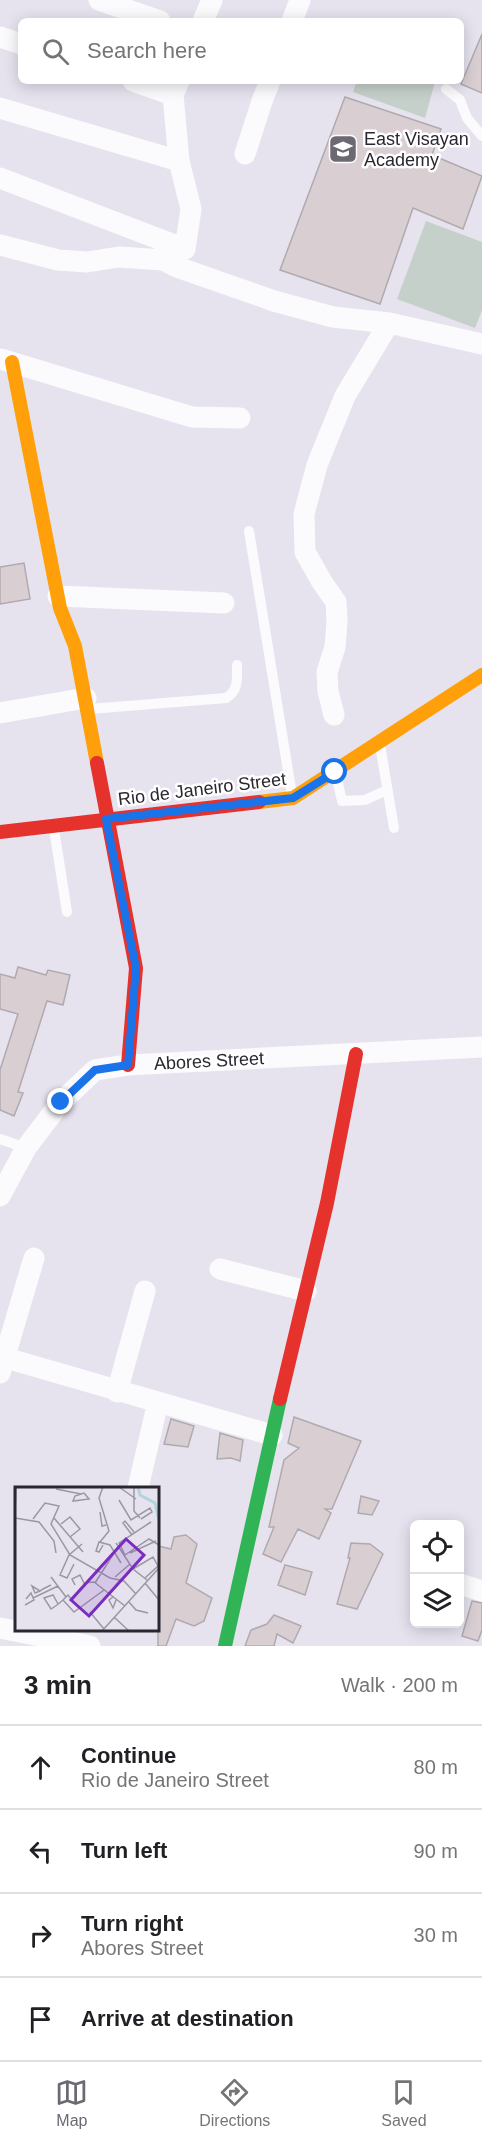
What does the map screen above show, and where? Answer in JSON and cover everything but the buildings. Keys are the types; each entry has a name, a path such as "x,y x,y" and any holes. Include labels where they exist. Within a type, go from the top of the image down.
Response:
{"street":[{"path":"99,0 151,18"},
{"path":"204,18 212,0"},
{"path":"293,18 300,0"},
{"path":"0,37 18,43"},
{"path":"0,178 185,249 191,209 179,161 176,88 151,84"},
{"path":"245,154 269,84"},
{"path":"0,108 179,161"},
{"path":"0,245 58,260 87,262 119,257 164,260 177,267 274,301 333,317 389,323 482,344"},
{"path":"334,715 328,691 327,672 335,647 336,602 305,552 304,514 317,465 345,396 389,323"},
{"path":"128,1065 136,968 75,646 60,608 6,361 192,417 240,418"},
{"path":"58,596 224,603"},
{"name":"Rio de Janeiro Street","path":"0,832 293,798 482,675"},
{"path":"0,712 87,703"},
{"name":"Abores Street","path":"0,1196 26,1148 61,1102 95,1070 128,1065 482,1047"},
{"path":"225,1646 327,1203 356,1054"},
{"path":"34,1258 3,1366 158,1402 272,1435"},
{"path":"220,1269 306,1291"},
{"path":"117,1392 145,1291"},
{"path":"138,1487 158,1402"},
{"path":"464,1586 482,1591"},
{"path":"0,1628 90,1646"}],"lane":[{"path":"446,89 460,100 467,118 482,136"},
{"path":"249,531 293,798"},
{"path":"87,703 226,698 236,689 237,665"},
{"path":"379,743 394,828"},
{"path":"335,772 342,801 365,800 387,790"},
{"path":"53,826 67,912"},
{"path":"0,1139 26,1148"}],"shaded area":[{"path":"356,84 434,84 425,118 353,92"},
{"path":"426,221 482,242 482,310 475,328 397,299"}],"traffic: fast":[{"path":"225,1646 280,1399"}],"traffic: slow":[{"path":"12,362 60,608 75,646 97,763"},
{"path":"259,802 293,798 482,675"}],"traffic: jam":[{"path":"97,763 136,968 128,1065"},
{"path":"0,832 259,802"},
{"path":"280,1399 327,1203 356,1054"}],"place":[{"name":"East Visayan Academy","path":"343,149"}],"route":[{"path":"61,1102 95,1070 128,1065 136,968 106,819 293,798 335,772"}]}
